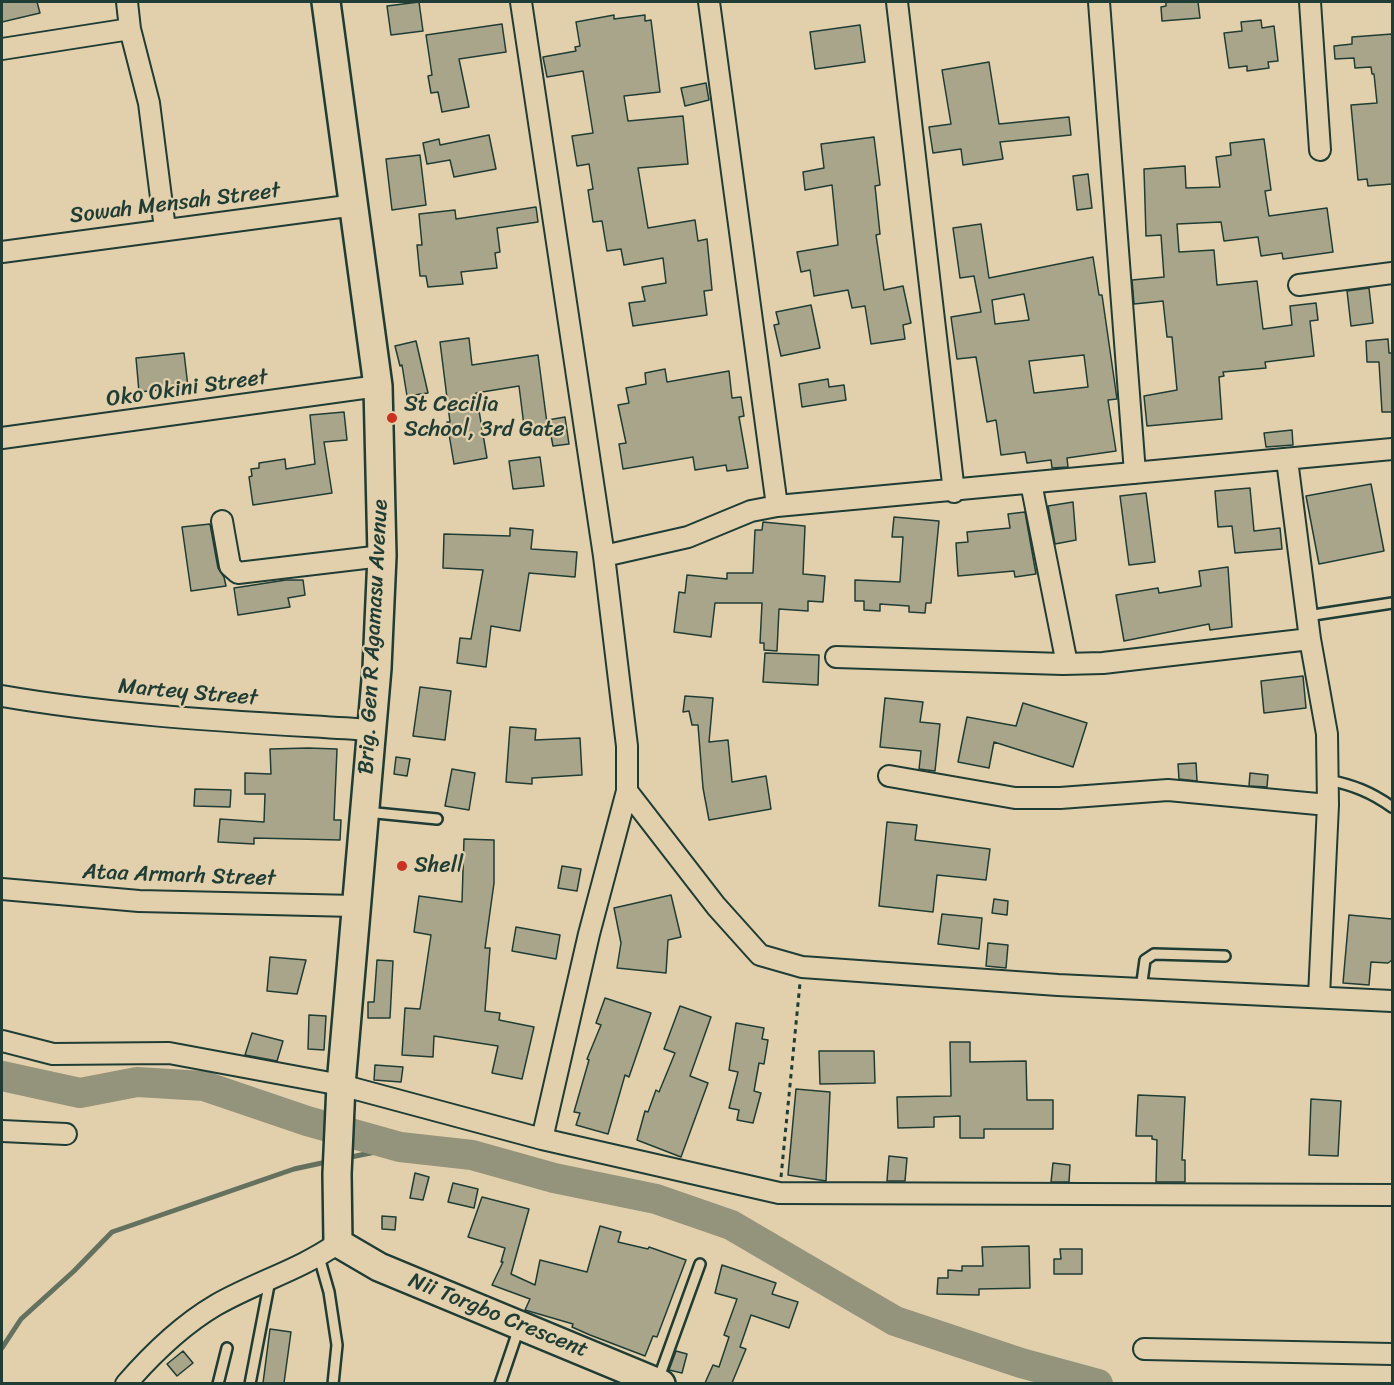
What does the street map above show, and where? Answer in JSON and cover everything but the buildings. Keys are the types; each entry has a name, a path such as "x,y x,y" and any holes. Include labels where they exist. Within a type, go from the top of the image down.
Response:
{"street":[{"path":"127,2 130,29 149,103 165,229"},
{"name":"Brig. Gen R Agamasu Avenue","path":"326,2 378,386 382,556 341,1090 337,1174 329,1250"},
{"path":"521,2 604,556 614,656 625,715 627,791 588,934 542,1139"},
{"path":"709,2 777,506"},
{"path":"897,2 954,492"},
{"path":"1099,2 1135,473"},
{"path":"1310,2 1320,150"},
{"path":"2,49 130,29"},
{"name":"Sowah Mensah Street","path":"2,252 355,205"},
{"path":"1299,285 1392,273"},
{"name":"Oko Okini Street","path":"2,438 378,386"},
{"path":"604,556 688,537 751,511 777,506 954,492 1392,449"},
{"path":"1287,460 1310,639 1323,703 1328,780 1319,996"},
{"path":"1031,483 1067,664"},
{"path":"222,520 230,566 238,573 382,556"},
{"path":"836,657 1067,664 1103,663 1310,639"},
{"name":"Martey Street","path":"2,696 51,705 208,720 370,730"},
{"path":"889,776 1014,798 1060,798 1168,790 1328,805"},
{"path":"627,791 716,906 760,955 774,961 802,967 1140,990 1319,996 1392,1001"},
{"name":"Ataa Armarh Street","path":"2,889 139,901 355,906"},
{"path":"2,1041 53,1054 169,1053 341,1090 779,1193 1392,1195"},
{"path":"2,1131 66,1134"},
{"path":"126,1383 187,1325 216,1305 270,1278 300,1268 329,1250"},
{"name":"Nii Torgbo Crescent","path":"329,1250 379,1267 659,1383"},
{"path":"1144,1349 1392,1354"}],"lane":[{"path":"1307,616 1392,603"},
{"path":"1328,780 1353,785 1373,793 1392,807"},
{"path":"363,812 437,819"},
{"path":"1140,990 1145,960 1154,954 1225,956"},
{"path":"329,1250 329,1292 337,1345 333,1383"},
{"path":"659,1383 700,1264"},
{"path":"250,1383 260,1320 270,1278"},
{"path":"500,1383 520,1325"},
{"path":"218,1383 227,1348"}],"path":[{"path":"779,1193 802,967"}],"waterway":[{"path":"2,1076 80,1093 137,1082 204,1086 307,1121 400,1147 472,1155 554,1178 656,1199 731,1225 895,1321 1021,1363 1098,1384"},
{"path":"346,1158 400,1147"},
{"path":"2,1348 21,1319 74,1271 112,1232 294,1169 331,1161"}],"place":[{"name":"St Cecilia School, 3rd Gate","path":"392,418"},
{"name":"Shell","path":"402,866"}]}
